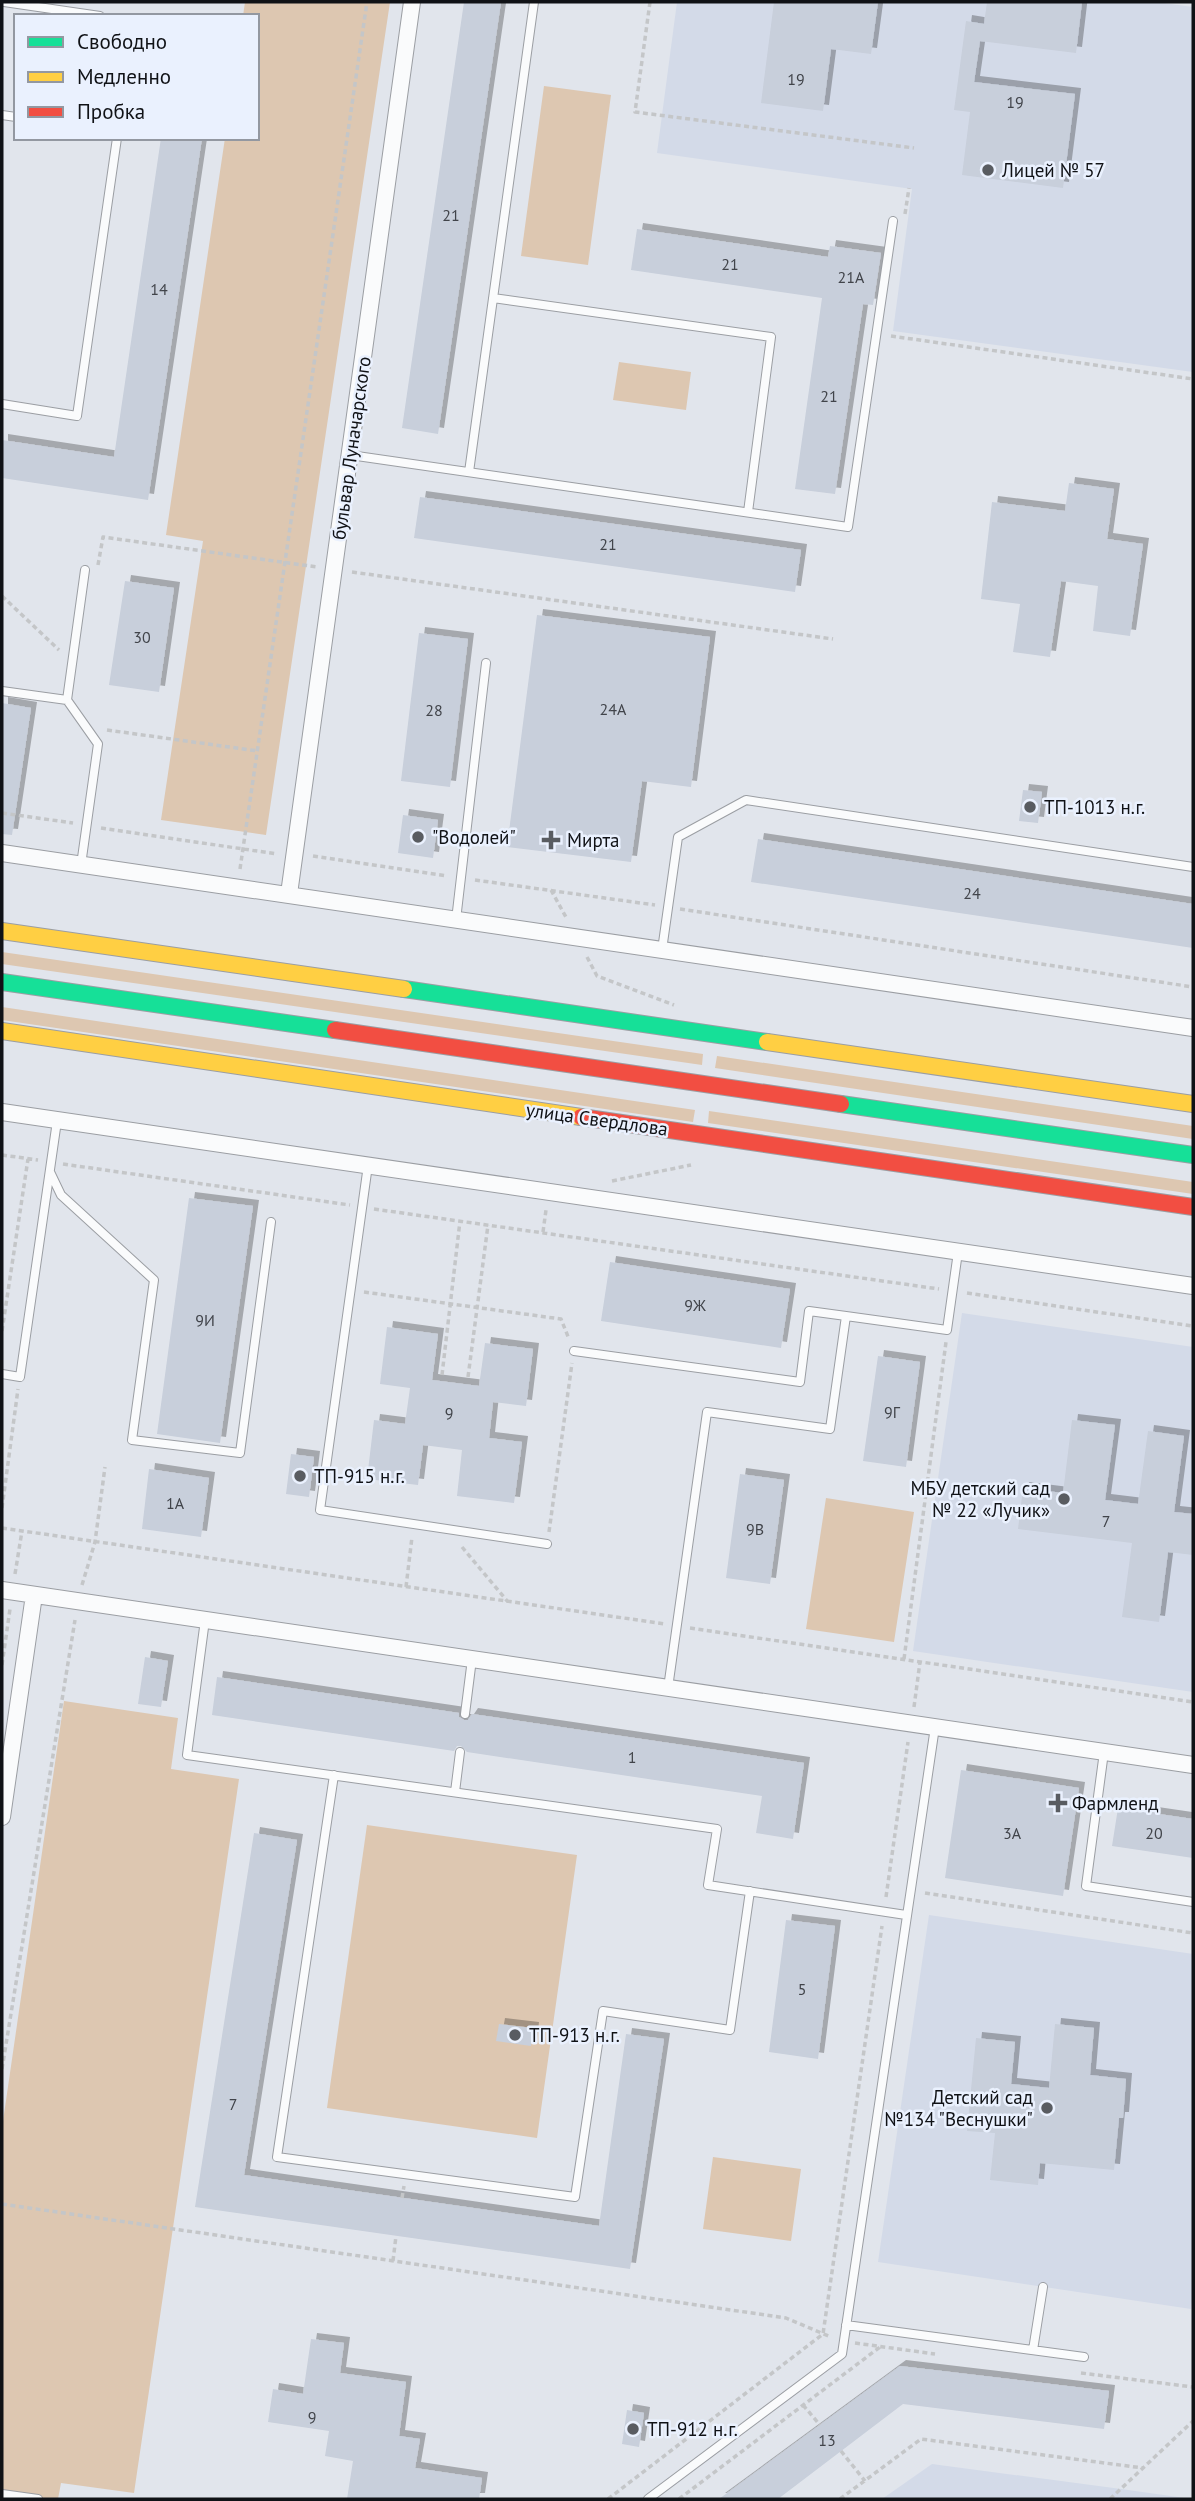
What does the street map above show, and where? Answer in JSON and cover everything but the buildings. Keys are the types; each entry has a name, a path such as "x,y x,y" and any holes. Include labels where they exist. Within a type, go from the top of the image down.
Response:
{"main road":[{"path":"2,931 1193,1104"},
{"path":"2,982 1193,1155"},
{"name":"улица Свердлова","path":"2,1031 1193,1207"}],"street":[{"name":"бульвар Луначарского","path":"289,894 412,2"},
{"path":"2,853 1193,1028"},
{"path":"2,1112 1193,1286"},
{"path":"2,1590 1193,1765"},
{"path":"2,1817 34,1595"}],"lane":[{"path":"4,2 75,14"},
{"path":"469,472 534,2"},
{"path":"2,404 76,416 117,140"},
{"path":"350,455 848,527 893,221"},
{"path":"493,298 771,337 748,512"},
{"path":"81,865 97,744 66,700 85,570"},
{"path":"457,920 486,663"},
{"path":"2,691 66,700"},
{"path":"662,950 678,837 746,800 1193,867"},
{"path":"2,1374 20,1377 57,1121"},
{"path":"368,1165 348,1289 320,1510 547,1544"},
{"path":"50,1167 61,1195 154,1280 132,1440 240,1453 271,1222"},
{"path":"574,1351 800,1382 809,1311 947,1330 958,1252"},
{"path":"668,1688 707,1412 830,1429 846,1316"},
{"path":"205,1620 187,1755 717,1829 708,1885 906,1915"},
{"path":"465,1714 472,1659"},
{"path":"648,2499 842,2354 935,1727"},
{"path":"455,1792 460,1752"},
{"path":"1104,1752 1086,1886 1193,1902"},
{"path":"334,1775 277,2157 575,2197 603,2011 730,2030 750,1891"},
{"path":"1033,2350 1043,2287"},
{"path":"846,2325 1084,2357"},
{"path":"2,2494 38,2499"}],"path":[{"path":"240,872 367,2"},
{"path":"650,2 635,112 914,148"},
{"path":"904,222 909,188"},
{"path":"888,336 1193,379"},
{"path":"96,578 103,537 834,639"},
{"path":"2,596 72,663"},
{"path":"100,730 258,751"},
{"path":"2,813 668,907 1193,988"},
{"path":"551,890 597,976 681,1008"},
{"path":"2,1155 28,1159 50,1167 362,1207 1193,1326"},
{"path":"2,1331 28,1159"},
{"path":"442,1375 460,1221"},
{"path":"468,1377 488,1225"},
{"path":"348,1289 561,1319 574,1351 547,1544"},
{"path":"904,1659 947,1330"},
{"path":"2,1508 20,1377"},
{"path":"2,2069 78,1601 95,1542 106,1467"},
{"path":"406,1587 414,1525"},
{"path":"2,1528 1193,1702"},
{"path":"447,1529 509,1602"},
{"path":"608,2499 823,2334 920,1662"},
{"path":"910,1891 1193,1933"},
{"path":"2,2204 786,2318"},
{"path":"393,2261 396,2236"},
{"path":"679,2499 880,2347"},
{"path":"792,2391 820,2425"},
{"path":"1110,2499 1193,2421"},
{"path":"840,2499 921,2439 1143,2468"},
{"path":"841,2451 865,2481"}],"shaded area":[{"path":"245,2 390,2 266,835 161,820 203,541 166,535 225,140 259,140 259,14 243,14"},
{"name":"Лицей № 57","path":"677,2 1156,2 1193,7 1193,372 893,331 912,189 657,153"},
{"path":"544,86 611,95 588,265 521,256"},
{"path":"619,362 691,372 686,410 613,400"},
{"path":"2,952 703,1054 702,1065 2,964"},
{"path":"2,1007 695,1110 693,1122 2,1020"},
{"path":"717,1056 1193,1126 1193,1139 715,1068"},
{"path":"709,1111 1193,1182 1193,1194 708,1123"},
{"name":"МБУ детский сад № 22 «Лучик»","path":"962,1313 1193,1347 1193,1692 913,1651"},
{"path":"826,1498 914,1512 894,1642 806,1629"},
{"path":"64,1701 178,1718 171,1769 239,1779 134,2493 61,2483 58,2499 2,2499 2,2128"},
{"path":"367,1825 577,1855 537,2138 327,2108"},
{"name":"Детский сад №134 \"Веснушки\"","path":"929,1915 1193,1954 1191,2309 878,2262"},
{"path":"713,2157 801,2169 791,2241 703,2229"},
{"path":"932,2464 1121,2489 1192,2499 882,2499"}],"traffic: fast":[{"path":"2,982 335,1030"},
{"path":"404,989 767,1042"},
{"path":"841,1104 1193,1155"}],"traffic: slow":[{"path":"2,931 404,989"},
{"path":"2,1031 581,1117"},
{"path":"767,1042 1193,1104"}],"traffic: jam":[{"path":"335,1030 841,1104"},
{"path":"581,1117 1193,1207"}],"place":[{"name":"Лицей № 57","path":"988,170"},
{"name":"ТП-1013 н.г.","path":"1030,807"},
{"name":"\"Водолей\"","path":"418,837"},
{"name":"Мирта","path":"551,840"},
{"name":"ТП-915 н.г.","path":"300,1476"},
{"name":"МБУ детский сад № 22 «Лучик»","path":"1064,1499"},
{"name":"Фармленд","path":"1058,1803"},
{"name":"ТП-913 н.г.","path":"515,2035"},
{"name":"Детский сад №134 \"Веснушки\"","path":"1047,2108"},
{"name":"ТП-912 н.г.","path":"633,2429"}]}
